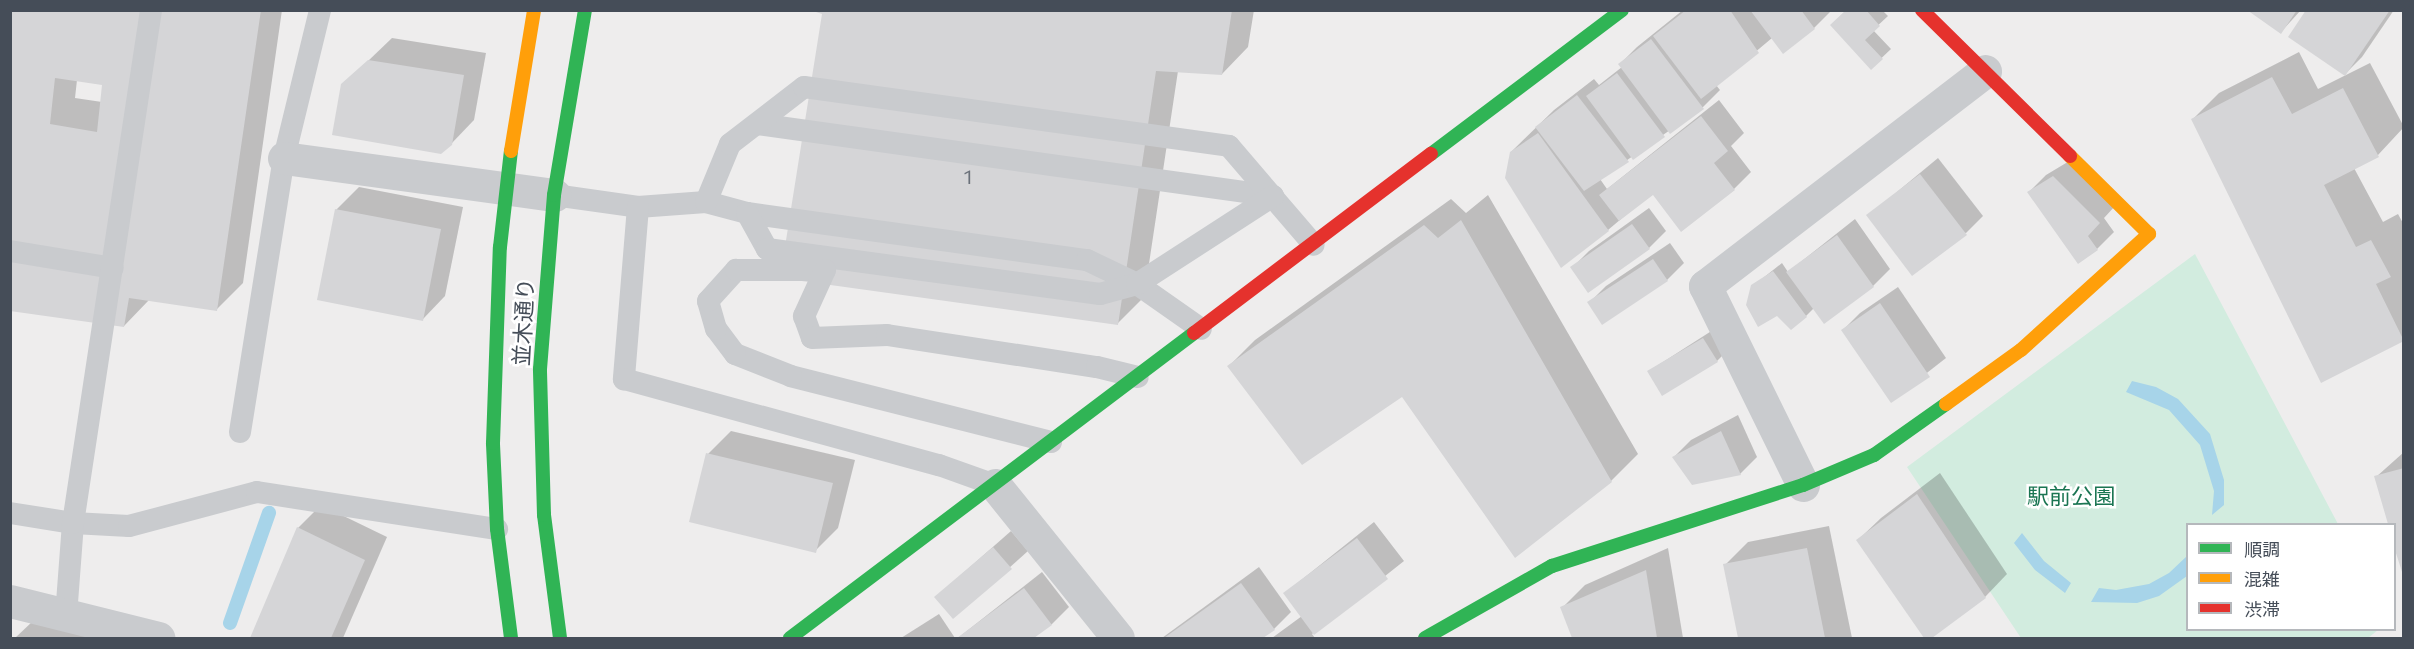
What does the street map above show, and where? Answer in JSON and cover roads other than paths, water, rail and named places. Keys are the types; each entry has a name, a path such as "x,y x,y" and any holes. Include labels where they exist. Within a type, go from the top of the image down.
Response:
{"street":[{"name":"並木通り","path":"512,639 497,529 493,443 505,189 534,10"},
{"name":"並木通り","path":"560,639 544,515 540,369 554,195 585,10"},
{"path":"790,639 1622,10"},
{"path":"1425,639 1464,613 1552,566 1803,485 1874,455 2021,350 2149,234 1922,10"},
{"path":"1803,485 1705,286 1985,71"},
{"path":"284,158 554,195"},
{"path":"995,484 1118,639"},
{"path":"10,601 158,639"}],"lane":[{"path":"66,616 73,523 151,10"},
{"path":"240,432 284,158 320,10"},
{"path":"706,202 730,144 804,87 1229,146 1314,244"},
{"path":"757,124 1273,196"},
{"path":"554,195 638,207 706,202 747,213 1087,260 1137,284 1201,329"},
{"path":"747,213 767,249 1100,294 1137,284 1273,196"},
{"path":"638,207 624,379 939,465 995,484"},
{"path":"10,251 113,268"},
{"path":"1052,442 979,421 791,376 735,354 716,328 708,301 736,270 825,270 804,316 812,338 887,335 1043,359 1138,377"},
{"path":"10,513 73,523 129,526 257,492 497,529"}],"water":[{"path":"2132,381 2156,387 2178,399 2210,434 2224,480 2224,505 2212,515 2214,491 2200,445 2169,410 2126,392"},
{"path":"2022,533 2044,561 2071,583 2065,593 2035,570 2014,543"},
{"path":"2186,557 2186,577 2159,596 2137,603 2091,602 2099,588 2116,590 2149,584 2169,573"}],"waterway":[{"path":"230,623 269,513"}],"park label":[{"name":"駅前公園","path":"2071,496"}]}
